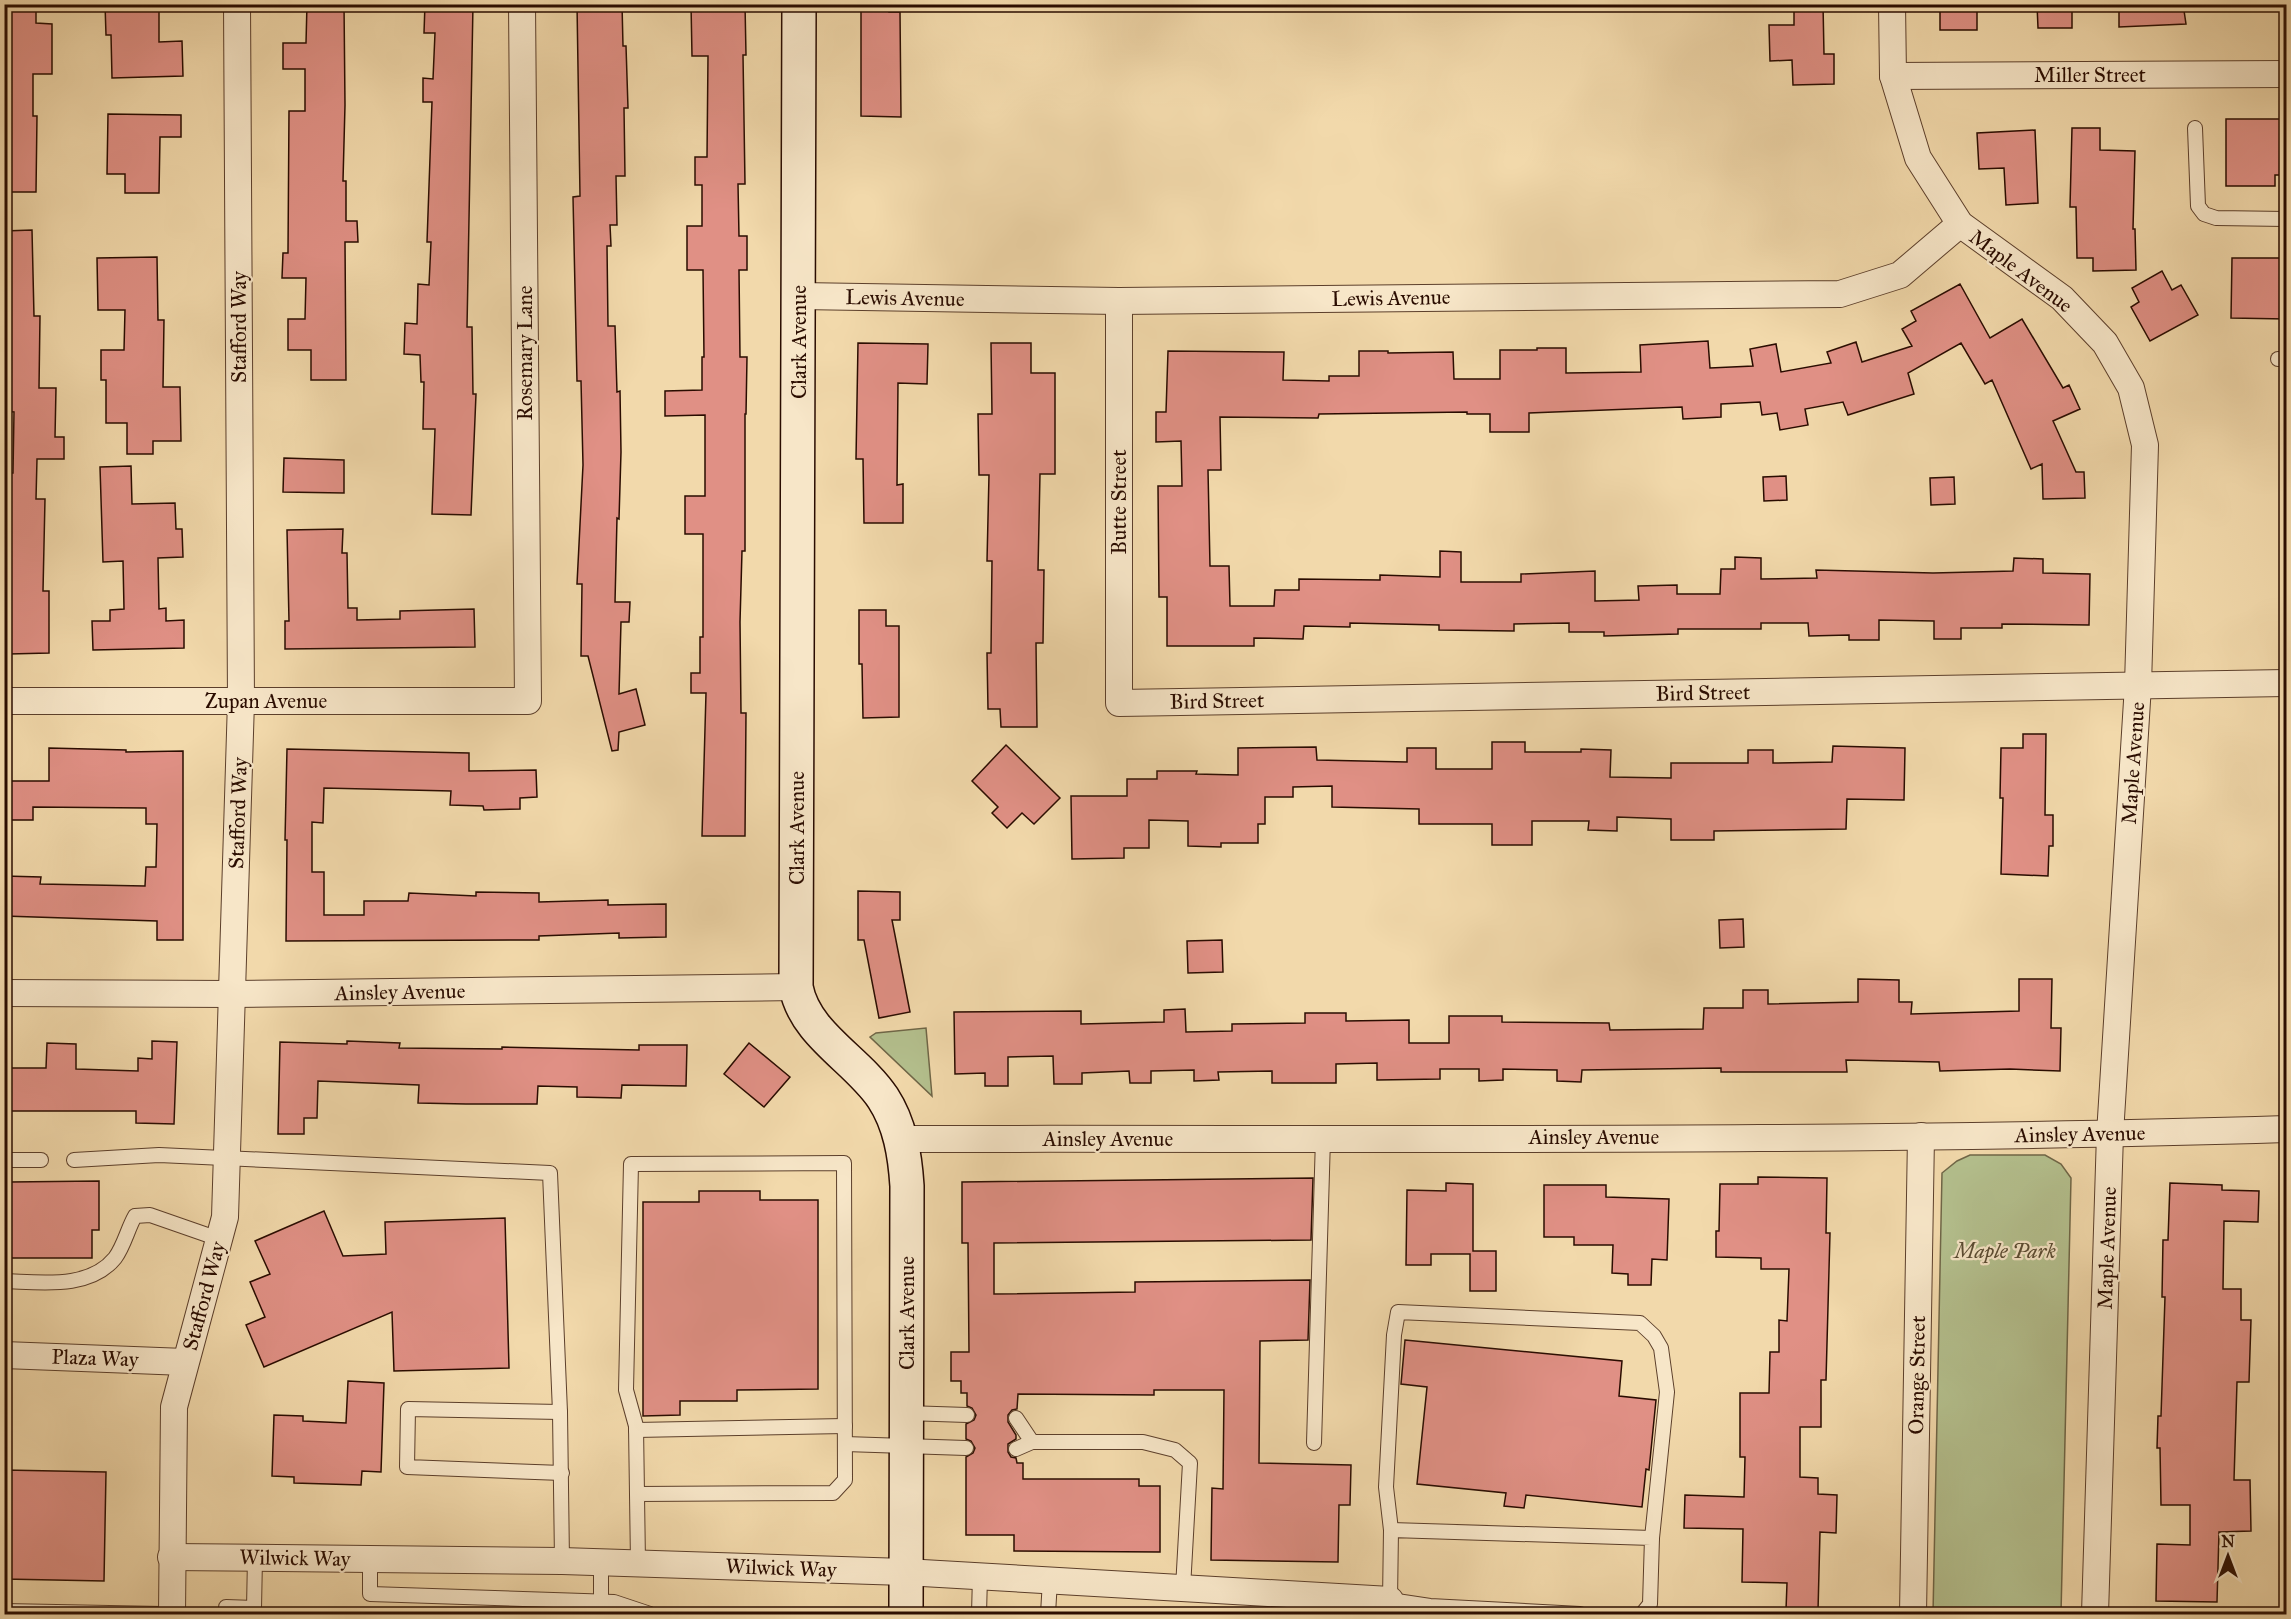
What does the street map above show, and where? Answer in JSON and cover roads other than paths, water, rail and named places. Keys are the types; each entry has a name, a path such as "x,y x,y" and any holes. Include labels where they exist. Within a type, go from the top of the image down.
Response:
{"street":[{"name":"Stafford Way","path":"172,1614 174,1407 225,1217 241,701 237,4"},
{"name":"Rosemary Lane","path":"522,4 528,701"},
{"name":"Clark Avenue","path":"799,4 800,296 796,987 803,1013 866,1076 883,1098 894,1119 900,1139 908,1186 906,1614"},
{"name":"Maple Avenue","path":"1892,4 1893,76 1918,158 1960,224 2062,298 2105,343 2131,388 2145,445 2138,685 2110,1134 2095,1614"},
{"name":"Miller Street","path":"1893,76 2286,74"},
{"name":"Lewis Avenue","path":"800,296 1119,301 1840,294 1900,275 1960,224"},
{"name":"Butte Street","path":"1119,301 1119,703"},
{"name":"Bird Street","path":"1119,703 2286,683"},
{"name":"Zupan Avenue","path":"4,701 528,701"},
{"name":"Ainsley Avenue","path":"4,993 232,994 796,987"},
{"name":"Ainsley Avenue","path":"900,1139 1921,1136 2286,1129"},
{"name":"Orange Street","path":"1913,1614 1921,1136"},
{"name":"Plaza Way","path":"4,1355 185,1362"},
{"name":"Wilwick Way","path":"171,1557 562,1561 905,1572 1183,1588 1393,1607"}],"lane":[{"path":"2195,128 2198,206 2204,214 2216,218 2286,219"},
{"path":"1314,1443 1323,1138"},
{"path":"74,1160 159,1155 550,1173 562,1473 562,1561"},
{"path":"4,1160 41,1160"},
{"path":"637,1494 833,1493 845,1480 844,1163 631,1164 626,1390 636,1430 638,1563"},
{"path":"4,1281 66,1283 93,1275 115,1258 135,1216 150,1215 219,1239"},
{"path":"1580,1614 1430,1606 1393,1607 1391,1530 1386,1487 1394,1335 1398,1312 1641,1323 1654,1336 1661,1348 1667,1392 1652,1538 1650,1604 1642,1614"},
{"path":"560,1412 408,1409 407,1467 562,1473"},
{"path":"845,1444 967,1415"},
{"path":"1016,1418 1032,1442"},
{"path":"636,1430 845,1426"},
{"path":"906,1429 966,1448"},
{"path":"1016,1449 1032,1442 1143,1442 1175,1450 1190,1463 1183,1588"},
{"path":"1391,1530 1652,1538"},
{"path":"226,1611 254,1608 255,1558"},
{"path":"370,1559 370,1594 601,1601 614,1602 650,1614"},
{"path":"601,1563 601,1601"},
{"path":"979,1614 980,1576"},
{"path":"1048,1614 1050,1580"},
{"path":"4,1611 162,1614"}],"park label":[{"name":"Maple Park","path":"2005,1251"}]}
